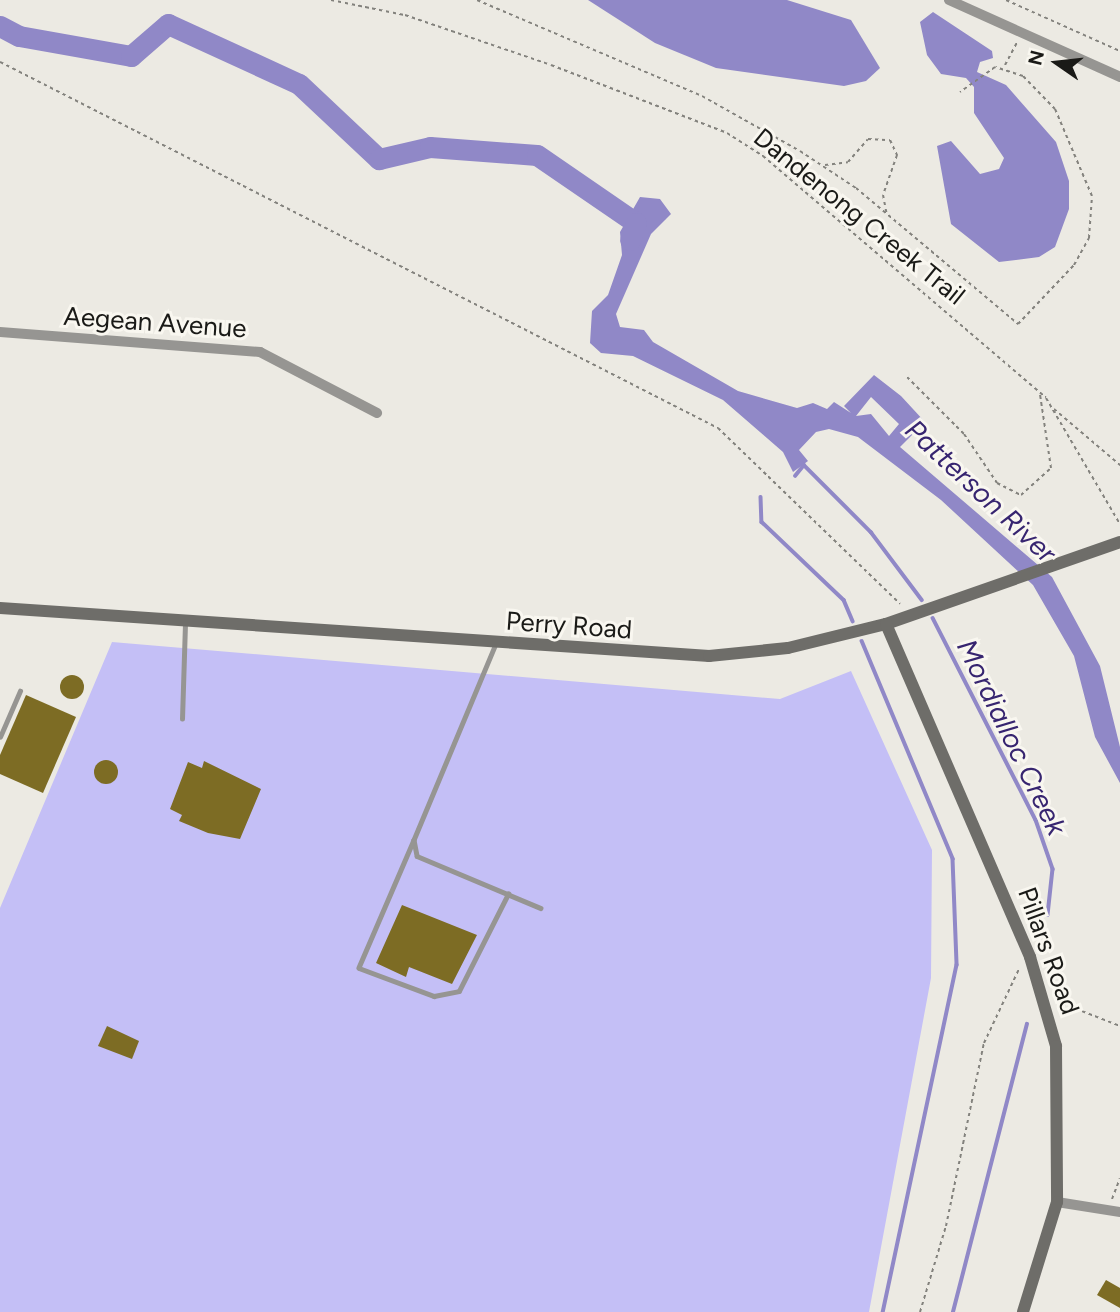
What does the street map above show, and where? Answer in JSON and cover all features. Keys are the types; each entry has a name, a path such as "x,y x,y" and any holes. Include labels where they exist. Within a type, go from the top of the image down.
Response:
{"main road":[{"name":"Perry Road","path":"0,608 496,644 716,656 788,648 886,624 1120,542"},
{"name":"Pillars Road","path":"886,624 1030,957 1043,998 1060,1082 1057,1202 1023,1312"}],"street":[{"path":"949,0 1120,77"},
{"name":"Aegean Avenue","path":"0,332 260,352 377,413"},
{"path":"1057,1202 1115,1211"}],"lane":[{"path":"181,719 185,622"},
{"path":"496,644 359,968 434,996 459,991 508,894"},
{"path":"0,737 20,691"},
{"path":"414,840 417,856 541,908"}],"path":[{"name":"Dandenong Creek Trail","path":"331,0 456,32 727,133 844,220 1040,393 1051,406 1120,524"},
{"path":"477,0 550,28 702,96 824,165 1018,324 1057,287 1089,238 1092,196 1055,109 1005,66"},
{"path":"1006,0 1120,51"},
{"path":"960,92 979,75 1005,66 1022,31"},
{"path":"0,62 718,428 912,614"},
{"path":"824,165 848,162 868,139 890,140 897,155 883,195 887,217"},
{"path":"907,377 964,434 998,483 1021,495 1051,468 1040,393"},
{"path":"1051,406 1120,464"},
{"path":"920,1312 946,1226 984,1043 1000,1000 1030,957"},
{"path":"1043,998 1120,1026"},
{"path":"1115,1211 1120,1178"}],"shaded area":[{"path":"588,0 787,0 851,20 880,68 866,81 844,86 716,68 655,43"},
{"path":"933,12 992,51 993,58 980,62 977,72 1006,85 1056,142 1069,181 1069,209 1055,247 1039,257 999,262 951,224 937,146 951,141 980,174 999,169 1004,158 974,113 974,87 966,78 941,74 927,55 920,22"},
{"path":"640,197 660,199 671,214 651,234 616,314 620,327 644,330 653,342 738,391 797,408 813,403 827,409 834,402 851,413 844,406 874,375 901,396 925,422 900,447 1052,577 1100,666 1120,747 1120,783 1095,737 1074,656 1033,585 941,500 858,437 829,429 816,432 799,450 808,461 793,472 783,452 723,400 633,356 601,353 590,343 592,311 608,295 622,255 620,232","holes":["871,397 899,424 889,436 871,414 856,416"]},
{"path":"112,642 780,699 851,671 932,850 931,978 869,1312 0,1312 0,908"}],"building":[{"path":"72,675 80,679 84,687 80,695 72,699 64,695 60,687 64,679"},
{"path":"26,695 76,717 43,793 0,774 0,755"},
{"path":"106,760 114,764 118,772 114,780 106,784 98,780 94,772 98,764"},
{"path":"204,761 261,789 240,839 208,833 179,821 182,815 170,809 188,762 202,768"},
{"path":"402,905 477,935 452,984 409,967 406,977 376,963"},
{"path":"107,1026 139,1041 132,1059 98,1046"},
{"path":"1106,1280 1120,1288 1120,1308 1097,1295"}],"waterway":[{"path":"0,26 19,36 131,56 168,24 299,84 379,159 430,147 537,155 636,223 630,240"},
{"name":"Mordialloc Creek","path":"802,463 871,532 922,600"},
{"path":"795,476 804,465"},
{"path":"761,497 762,522 844,600 853,621"},
{"name":"Mordialloc Creek","path":"933,618 1036,820 1053,869 1048,915"},
{"path":"862,641 953,859 957,965 883,1312"},
{"name":"Mordialloc Creek","path":"953,1312 1027,1024"}],"water label":[{"name":"Patterson River","path":"981,491"}]}
